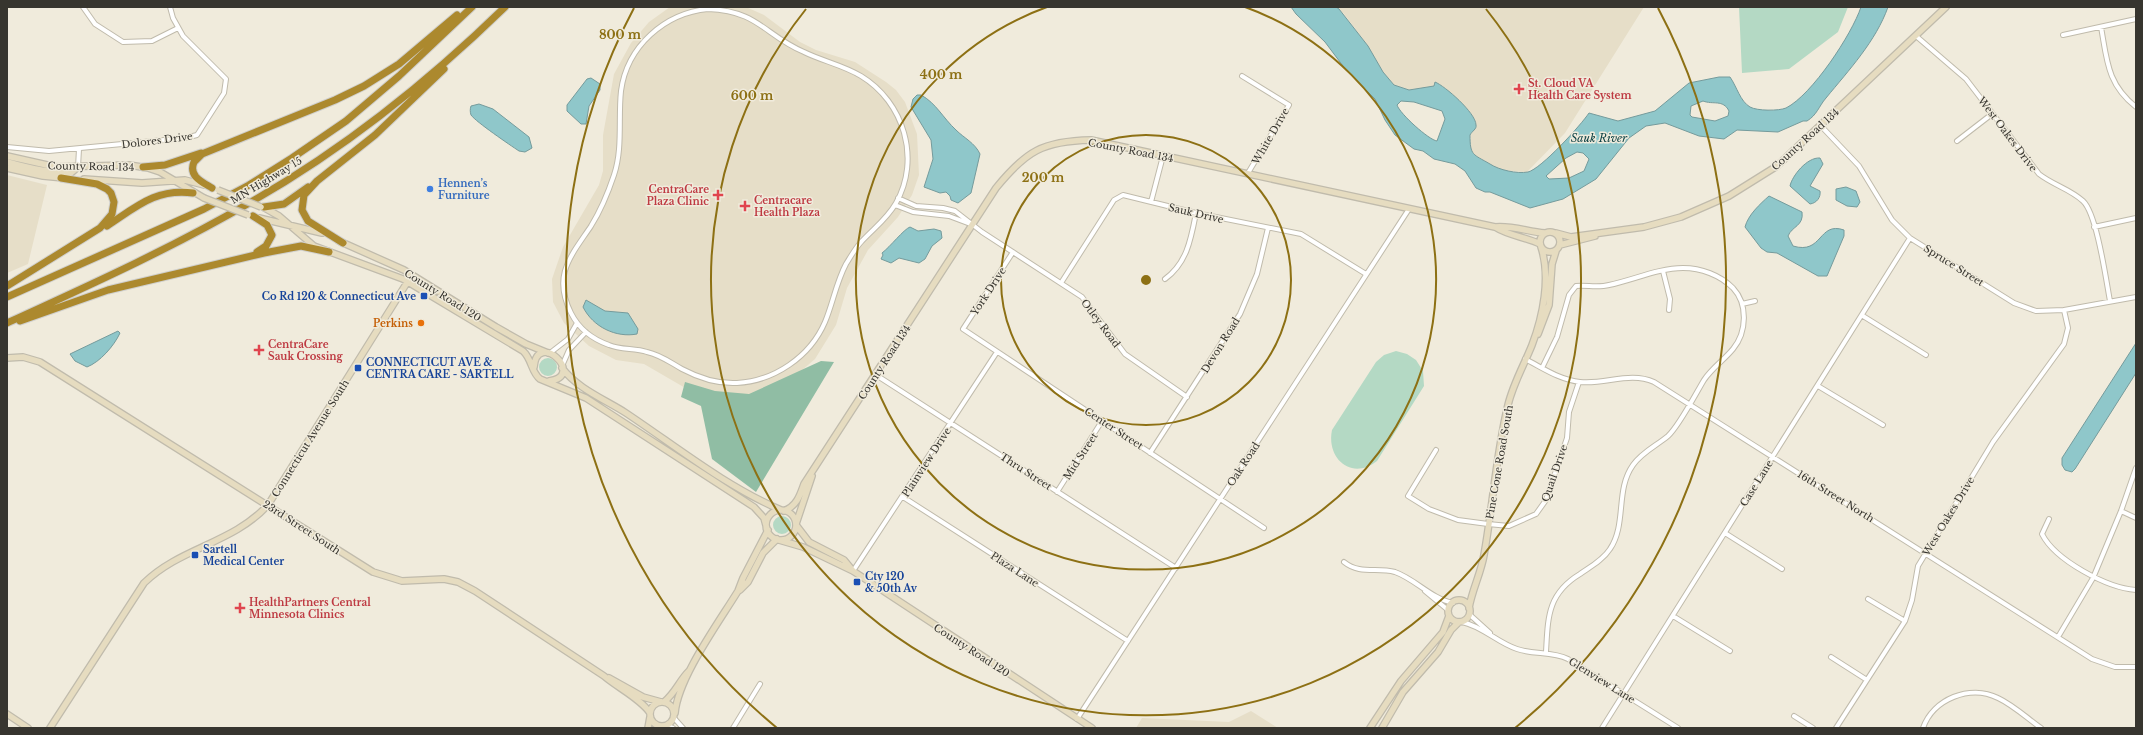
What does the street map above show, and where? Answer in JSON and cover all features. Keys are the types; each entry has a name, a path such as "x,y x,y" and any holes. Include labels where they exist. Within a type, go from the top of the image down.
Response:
{"highway":[{"path":"143,167 165,165 206,151 335,100 364,86 399,64 466,7"},
{"name":"MN Highway 15","path":"7,297 204,209 292,158 346,121 399,76 472,7"},
{"name":"MN Highway 15","path":"7,323 164,249 269,192 336,148 383,114 471,40 504,7"},
{"path":"262,207 284,204 345,160 421,93 471,40"},
{"path":"206,151 194,162 192,168 197,179 215,189"},
{"path":"7,286 100,228 110,219 114,210 113,197 106,189 97,184 61,178"},
{"path":"318,180 303,198 301,206 303,215 316,227 343,243"},
{"path":"79,241 160,195 173,192 193,193"},
{"path":"240,258 262,250 272,238 272,232 267,225 251,215"},
{"path":"7,326 108,290 240,258 301,246 329,252"}],"street":[{"path":"83,7 95,24 123,42 152,41 178,28"},
{"name":"Dolores Drive","path":"7,147 49,151 197,136 224,93 226,79 191,45 178,28 170,7"},
{"name":"County Road 134","path":"1560,245 1665,222 1709,206 1777,166 1946,7"},
{"path":"720,9 750,17 796,49 850,70 879,89 896,111 908,151 904,185 898,198 895,205 880,225 862,240 855,250 838,282 825,322 811,345 799,357 778,372 748,381 736,383 713,381 691,374 654,354 610,346 586,332 577,323 565,297 564,276 568,261 574,247 589,228 603,205 616,170 620,141 621,92 625,73 636,51 650,35 673,18 685,12 720,9"},
{"path":"2063,35 2136,19"},
{"path":"2101,26 2111,76 2120,93 2136,107"},
{"name":"West Oakes Drive","path":"1916,36 1966,79 2039,174 2054,184 2074,193 2085,202 2090,212 2094,227 2110,301"},
{"name":"White Drive","path":"1242,76 1289,106 1248,174"},
{"path":"1957,141 1992,114"},
{"name":"Spruce Street","path":"1821,126 1859,166 1892,220 1910,238 2014,303 2036,311 2064,310 2136,297"},
{"name":"County Road 134","path":"782,511 794,505 804,484 973,226 996,188 1013,167 1029,154 1044,146 1070,141 1091,140 1496,227 1503,226 1517,230 1545,233"},
{"path":"7,162 36,170 71,173 78,167 79,149"},
{"name":"County Road 134","path":"7,156 44,165 78,167 143,167 154,169 204,198"},
{"path":"1151,202 1163,156"},
{"name":"County Road 134","path":"7,168 61,178 142,183 185,180 215,189"},
{"name":"County Road 120","path":"215,189 275,213 314,246 408,282 523,351 530,359 534,370"},
{"name":"Sauk Drive","path":"1061,283 1114,200 1123,195 1196,213 1301,234 1366,274"},
{"name":"County Road 120","path":"204,198 251,215 291,226 317,231 404,270 496,327 526,344 549,353"},
{"path":"898,198 916,206 943,208 955,211 973,226"},
{"path":"895,205 913,212 949,216 973,226"},
{"name":"Oak Road","path":"1077,719 1409,209"},
{"path":"1165,279 1176,271 1190,245 1196,213"},
{"path":"2094,227 2136,218"},
{"name":"Otley Road","path":"973,226 1082,297 1125,354 1187,397"},
{"name":"County Road 134","path":"1496,227 1503,232 1529,238 1540,246"},
{"name":"Devon Road","path":"1150,453 1240,314 1257,274 1268,228"},
{"name":"County Road 134","path":"1556,233 1571,237 1614,232"},
{"path":"1545,233 1556,233 1560,240 1560,245 1556,251 1547,252 1540,246 1541,237 1545,233"},
{"name":"Case Lane","path":"1602,728 1863,316 1910,238"},
{"name":"Pine Cone Road South","path":"1532,344 1539,321 1545,285 1544,262 1540,246"},
{"name":"Pine Cone Road South","path":"1469,611 1484,556 1507,409 1514,385 1548,311 1552,264 1556,251"},
{"name":"York Drive","path":"963,329 1013,252"},
{"path":"1542,368 1557,337 1569,295 1576,286 1608,286 1663,271 1682,268 1711,273 1725,281 1734,289 1742,304 1744,323 1738,342 1732,350 1714,367 1668,435 1643,454 1628,473 1623,486 1618,528 1611,547 1605,555 1567,582 1554,598 1548,615 1546,652"},
{"path":"1663,271 1670,299 1669,310"},
{"name":"Connecticut Avenue South","path":"50,728 144,583 156,571 172,561 234,533 252,521 268,505 408,282"},
{"path":"1742,304 1755,301"},
{"name":"West Oakes Drive","path":"1836,728 1904,621 1912,600 1918,566 1993,442 2064,344 2068,328 2064,310"},
{"path":"1863,316 1926,355"},
{"path":"549,353 557,356 568,377 578,385 625,413 703,467 756,500 792,516 796,525 791,537 778,539 771,536 764,518 754,507 586,398 547,382 537,376 534,370 536,358 542,354 549,353 568,339 577,323"},
{"name":"Center Street","path":"963,329 1264,528"},
{"path":"547,382 558,377 569,350 586,332"},
{"name":"Plainview Drive","path":"853,571 997,352"},
{"name":"23rd Street South","path":"7,358 23,357 40,362 358,562 383,576 402,581 444,579 465,585 604,676 643,697 663,702"},
{"name":"16th Street North","path":"1525,359 1564,379 1579,382 1642,378 1654,382 2102,664 2115,667 2136,667"},
{"name":"Thru Street","path":"876,375 1176,568"},
{"name":"Quail Drive","path":"1436,450 1408,496 1429,509 1458,520 1509,526 1536,514 1543,506 1567,438 1568,412 1579,382"},
{"path":"1818,386 1883,425"},
{"name":"Mid Street","path":"1057,492 1102,421"},
{"path":"2058,637 2093,578 2121,512 2136,468"},
{"name":"County Road 134","path":"796,525 812,473"},
{"name":"Plaza Lane","path":"903,497 1128,641"},
{"path":"664,727 675,716 677,700 690,669 738,591 767,529 770,516 782,511"},
{"path":"2121,512 2136,518"},
{"path":"2049,518 2042,534 2047,544 2093,578 2136,590"},
{"name":"County Road 120","path":"796,525 809,542 844,560 853,571"},
{"path":"1725,533 1782,569"},
{"path":"738,591 748,582 763,553 778,539"},
{"name":"County Road 120","path":"778,539 803,547 853,571 1092,728"},
{"path":"1344,562 1357,570 1389,571 1412,581 1453,603 1461,601 1469,611 1467,618 1454,625 1435,655 1403,692 1382,728"},
{"path":"1412,581 1449,613 1453,620 1460,622"},
{"name":"Pine Cone Road South","path":"1461,601 1468,596 1476,582"},
{"path":"1868,599 1904,621"},
{"path":"1370,728 1401,681 1443,632 1453,603"},
{"name":"Glenview Lane","path":"1469,611 1498,640"},
{"path":"1673,616 1730,652"},
{"name":"Glenview Lane","path":"1460,622 1474,626 1498,640 1524,651 1546,652 1568,659 1678,728"},
{"path":"1831,657 1867,680"},
{"path":"648,728 650,715 655,704 663,702 674,693 682,678 690,669"},
{"name":"23rd Street South","path":"604,676 618,688 643,703 650,715"},
{"path":"733,728 760,684"},
{"path":"1923,728 1929,715 1942,703 1956,695 1984,694 1997,697 2041,728"},
{"path":"663,702 671,706 675,716 683,728"},
{"path":"7,714 28,728"},
{"path":"650,715 654,723 664,727 673,728"},
{"path":"1794,716 1813,728"}],"shaded area":[{"name":"Centracare Health Plaza","path":"670,7 746,7 764,15 800,42 816,50 855,62 886,82 896,90 905,102 917,134 919,175 912,195 898,217 868,250 847,288 836,325 815,359 787,383 748,400 687,389 644,364 616,360 589,346 564,323 553,302 552,279 563,247 599,185 603,171 603,135 614,74 631,43 649,22"},
{"name":"St. Cloud VA Health Care System","path":"1336,7 1644,7 1565,133 1527,172 1500,170 1473,155 1470,148 1472,115 1442,86 1409,90 1394,85 1383,72 1368,46 1344,14"},
{"path":"7,175 47,185 28,264 7,273"},
{"path":"1251,711 1278,728 1136,728 1142,718 1229,722"}],"green space":[{"path":"1739,7 1848,7 1838,32 1789,69 1742,73"},
{"path":"1396,351 1407,354 1416,360 1423,371 1424,386 1377,461 1368,467 1359,469 1350,468 1337,458 1333,450 1331,440 1332,430 1376,362 1384,355"},
{"path":"548,358 554,361 557,367 554,373 548,376 542,373 539,367 542,361"},
{"path":"821,361 834,362 756,492 712,459 701,406 681,397 685,382 715,391 749,394"},
{"path":"782,516 788,519 791,525 788,531 782,534 776,531 773,525 776,519"}],"water":[{"name":"Sauk River","path":"1291,7 1336,7 1339,9 1368,46 1383,72 1394,85 1409,90 1434,86 1435,82 1452,94 1466,107 1475,120 1476,128 1470,135 1472,151 1476,156 1503,170 1528,172 1551,155 1570,136 1589,113 1618,121 1655,111 1689,83 1719,77 1730,77 1741,98 1750,107 1768,110 1786,108 1807,91 1830,63 1849,32 1861,7 1888,7 1883,20 1861,55 1816,113 1807,121 1803,121 1778,132 1737,130 1724,139 1699,136 1665,123 1646,126 1629,138 1596,179 1563,199 1530,208 1476,188 1465,171 1455,164 1434,159 1423,151 1414,149 1395,135 1385,120 1375,99 1346,70 1325,42 1296,14","holes":["1401,101 1414,102 1442,111 1445,119 1437,141 1433,140 1415,126 1403,114 1397,105","1703,101 1724,105 1729,111 1728,116 1715,121 1692,117 1690,115 1691,106","1577,152 1583,153 1589,159 1584,171 1569,178 1549,179 1546,176 1566,158"]},
{"path":"591,78 600,84 600,90 589,106 586,124 581,124 567,111 567,105 587,79"},
{"path":"917,95 921,95 931,102 951,125 978,150 980,154 971,193 958,203 951,200 950,196 946,192 940,193 924,187 933,159 931,140 911,107 913,99"},
{"path":"479,104 493,109 529,137 532,148 525,152 519,151 479,123 471,115 470,110 471,106"},
{"path":"1820,158 1823,164 1810,186 1820,191 1820,195 1817,201 1810,204 1790,186 1797,172 1805,164"},
{"path":"1846,187 1856,191 1860,202 1857,207 1847,206 1836,200 1836,189"},
{"path":"1769,196 1802,212 1800,223 1788,236 1793,246 1803,248 1810,246 1829,230 1836,228 1844,230 1844,236 1827,276 1818,276 1777,253 1767,252 1761,248 1745,227 1758,206"},
{"path":"910,227 918,231 934,229 941,231 942,238 932,246 925,259 919,263 899,258 891,263 881,259 883,255 882,253 907,228"},
{"path":"586,300 605,311 628,313 638,329 637,334 621,334 606,330 587,314 583,307"},
{"path":"118,331 120,333 110,348 92,365 87,367 75,361 70,354"},
{"path":"2136,343 2136,373 2075,469 2072,472 2065,470 2062,465 2062,458"}],"place":[{"name":"St. Cloud VA Health Care System","path":"1519,89"},
{"name":"Hennen’s Furniture","path":"430,189"},
{"name":"CentraCare Plaza Clinic","path":"718,195"},
{"name":"Centracare Health Plaza","path":"745,206"},
{"name":"Co Rd 120 & Connecticut Ave","path":"424,296"},
{"name":"Perkins","path":"421,323"},
{"name":"CentraCare Sauk Crossing","path":"259,350"},
{"name":"CONNECTICUT AVE & CENTRA CARE - SARTELL","path":"358,368"},
{"name":"Sartell Medical Center","path":"195,555"},
{"name":"Cty 120 & 50th Av","path":"857,582"},
{"name":"HealthPartners Central Minnesota Clinics","path":"240,608"}]}
